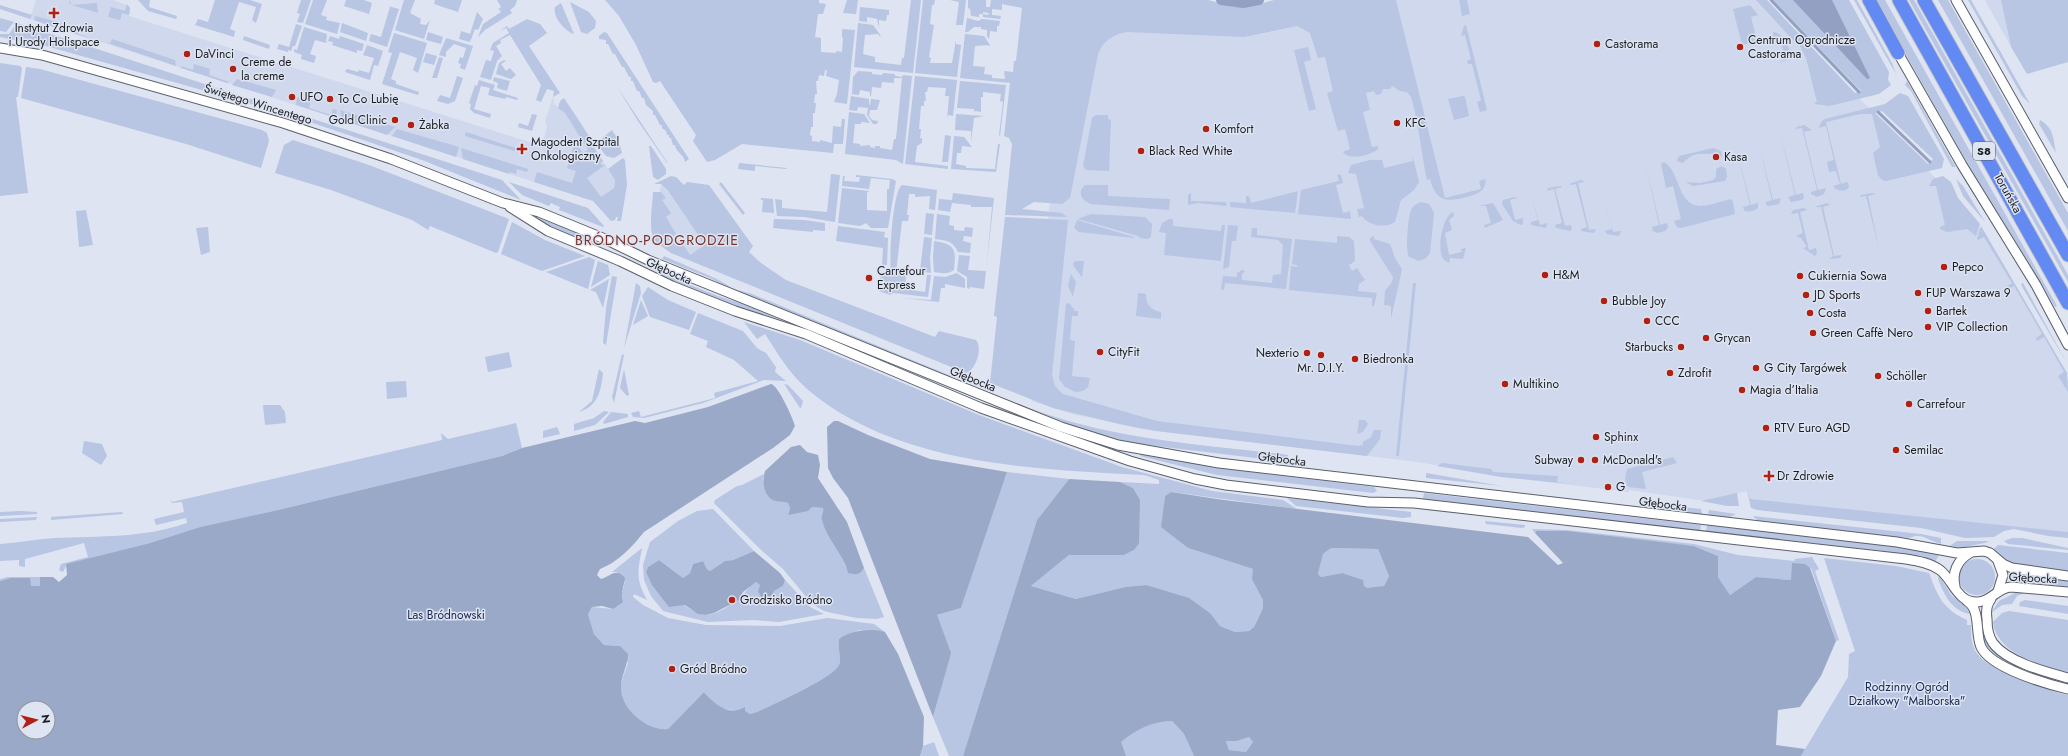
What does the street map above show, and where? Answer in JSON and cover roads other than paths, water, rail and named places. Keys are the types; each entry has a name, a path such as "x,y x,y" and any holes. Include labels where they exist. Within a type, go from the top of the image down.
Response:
{"highway":[{"path":"1869,0 1898,53"},
{"name":"Toruńska","path":"1899,0 2068,303"},
{"name":"Toruńska","path":"1924,0 2068,255"}],"street":[{"path":"1956,0 2068,198"},
{"name":"Świętego Wincentego","path":"0,48 36,54 283,123 404,164 503,203 539,212 625,249"},
{"name":"Toruńska","path":"1898,53 1980,194 2036,285 2068,345"},
{"name":"Świętego Wincentego","path":"503,203 548,231 623,262"},
{"name":"Głębocka","path":"625,249 648,260 1044,421 1118,445 1219,464 1897,542 1956,553 1986,552 2004,565 2015,569 2068,576"},
{"name":"Głębocka","path":"623,262 672,286 735,311 806,334 981,408 1112,455 1195,479 1226,485 1368,502 1420,504 1894,558 1933,566 1948,577 1960,596 1967,600 1974,609 1979,643 1989,657 2026,676 2068,689"},
{"path":"1955,587 1954,575 1956,567 1963,558 1971,552"},
{"name":"Głębocka","path":"1998,560 2003,575 1998,591"},
{"name":"Głębocka","path":"1991,598 1998,591 2004,588 2015,586 2068,592"},
{"path":"1967,600 1979,602 1991,598"},
{"path":"1991,598 1987,606 1987,626 1990,638 1997,647 2008,656 2025,664 2068,678"}],"waterway":[{"path":"1221,0 1243,3 1259,0"},
{"path":"1771,0 1859,92"},
{"path":"1878,112 1930,162"}],"place":[{"name":"Instytut Zdrowia i Urody Holispace","path":"54,13"},
{"name":"Castorama","path":"1597,44"},
{"name":"Centrum Ogrodnicze Castorama","path":"1740,47"},
{"name":"DaVinci","path":"187,54"},
{"name":"Creme de la creme","path":"233,69"},
{"name":"UFO","path":"292,97"},
{"name":"To Co Lubię","path":"330,99"},
{"name":"Gold Clinic","path":"395,120"},
{"name":"KFC","path":"1397,123"},
{"name":"Żabka","path":"411,125"},
{"name":"Komfort","path":"1206,129"},
{"name":"Magodent Szpital Onkologiczny","path":"522,149"},
{"name":"Black Red White","path":"1141,151"},
{"name":"Kasa","path":"1716,157"},
{"name":"Pepco","path":"1944,267"},
{"name":"H&M","path":"1545,275"},
{"name":"Cukiernia Sowa","path":"1800,276"},
{"name":"Carrefour Express","path":"869,278"},
{"name":"FUP Warszawa 9","path":"1918,293"},
{"name":"JD Sports","path":"1806,295"},
{"name":"Bubble Joy","path":"1604,301"},
{"name":"Bartek","path":"1928,311"},
{"name":"Costa","path":"1810,313"},
{"name":"CCC","path":"1647,321"},
{"name":"VIP Collection","path":"1928,327"},
{"name":"Green Caffè Nero","path":"1813,333"},
{"name":"Grycan","path":"1706,338"},
{"name":"Starbucks","path":"1681,347"},
{"name":"CityFit","path":"1100,352"},
{"name":"Nexterio","path":"1307,353"},
{"name":"Mr. D.I.Y.","path":"1321,355"},
{"name":"Biedronka","path":"1355,359"},
{"name":"G City Targówek","path":"1756,368"},
{"name":"Zdrofit","path":"1670,373"},
{"name":"Schöller","path":"1878,376"},
{"name":"Multikino","path":"1505,384"},
{"name":"Magia d’Italia","path":"1742,390"},
{"name":"Carrefour","path":"1909,404"},
{"name":"RTV Euro AGD","path":"1766,428"},
{"name":"Sphinx","path":"1596,437"},
{"name":"Semilac","path":"1896,450"},
{"name":"Subway","path":"1581,460"},
{"name":"McDonald's","path":"1595,460"},
{"name":"Dr Zdrowie","path":"1769,476"},
{"name":"G","path":"1608,487"},
{"name":"Grodzisko Bródno","path":"732,600"},
{"name":"Gród Bródno","path":"672,669"}],"district":[{"name":"BRÓDNO-PODGRODZIE","path":"657,240"}],"park label":[{"name":"Las Bródnowski","path":"446,615"},
{"name":"Rodzinny Ogród Działkowy \"Malborska\"","path":"1907,694"}]}
